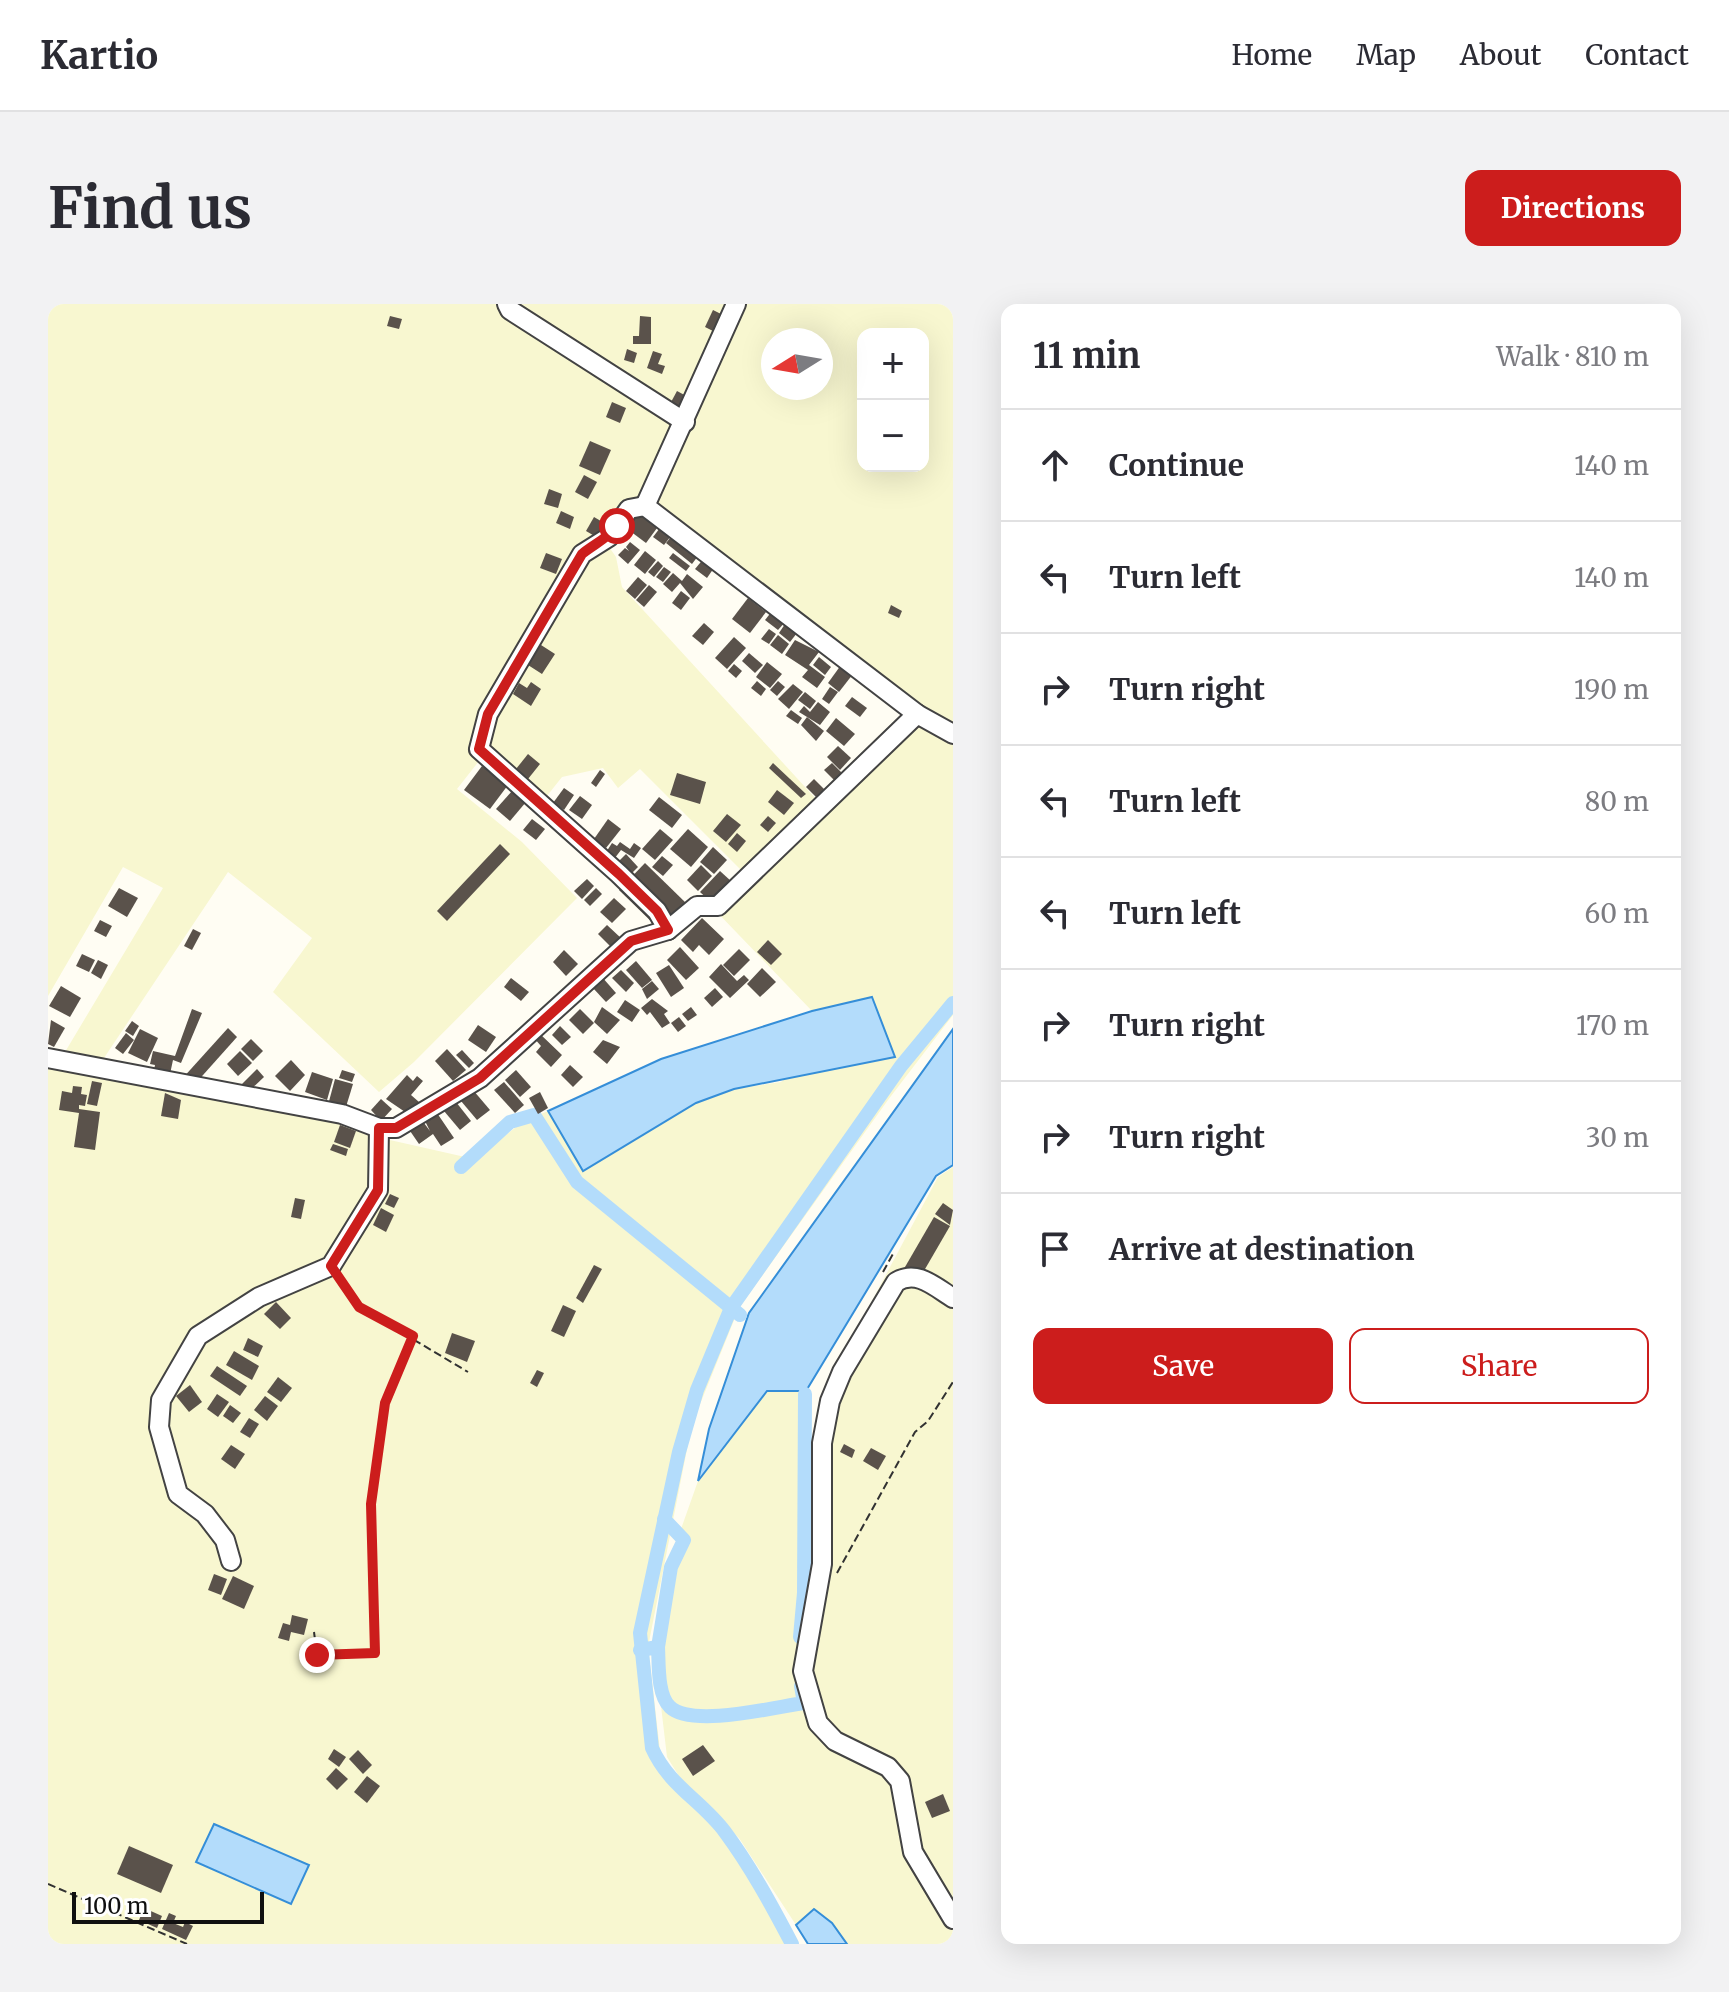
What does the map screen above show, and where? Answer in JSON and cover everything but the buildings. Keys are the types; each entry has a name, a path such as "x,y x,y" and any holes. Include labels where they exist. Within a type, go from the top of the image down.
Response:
{"street":[{"path":"507,304 510,310 685,422"},
{"path":"645,506 736,304"},
{"path":"668,930 657,911 628,883 479,749 488,714 582,554 594,543 609,537 629,509 645,506 917,714 953,734"},
{"path":"48,1058 342,1114 379,1128 396,1128 480,1078 631,941 668,930 697,906 718,906 917,714"},
{"path":"231,1561 225,1540 205,1514 178,1494 159,1427 161,1400 198,1336 259,1297 331,1266 378,1190 379,1128"},
{"path":"953,1298 922,1278 906,1277 896,1282 849,1360 830,1401 822,1443 822,1564 803,1671 818,1723 835,1741 888,1767 900,1781 913,1852 953,1919"}],"path":[{"path":"331,1266 359,1307 413,1336 468,1372"},
{"path":"314,1632 317,1655 375,1653 371,1504 385,1403 413,1336"},
{"path":"830,1585 915,1432 928,1421 953,1382"},
{"path":"48,1884 187,1944"}],"green space":[{"path":"48,304 953,304 953,1015 739,1308 692,1424 648,1647 661,1759 682,1797 731,1844 792,1944 48,1944 48,1060 338,1116 381,1138 474,1159 524,1121 548,1111 583,1171 696,1103 734,1089 781,1082 873,997 812,1011 712,907 744,873 640,769 618,788 603,768 562,777 539,806 479,761 457,789 522,842 577,898 414,1062 379,1092 273,992 312,938 228,872 102,1061 65,1052 163,888 123,867 48,996","holes":["649,506 908,713 817,800 622,587 616,557 607,544"]},
{"path":"953,1167 953,1914 927,1875 902,1780 821,1721 805,1670 817,1610 817,1423 825,1389 938,1177"},
{"path":"767,1391 806,1391 803,1399 803,1593 797,1651 803,1702 731,1713 684,1711 671,1706 666,1697 660,1647 673,1568 687,1540 681,1529 698,1481"},
{"path":"661,1706 672,1713 702,1718 732,1718 801,1709 818,1730 894,1778 908,1849 953,1927 953,1934 945,1944 847,1944 832,1923 814,1909 796,1925 739,1838 689,1792 667,1757"}],"water":[{"path":"872,997 895,1057 734,1089 696,1103 583,1171 548,1111 661,1059 812,1011"},
{"path":"953,1029 953,1165 936,1176 806,1391 767,1391 698,1481 709,1429 749,1313"},
{"path":"214,1824 309,1865 291,1904 196,1862"},
{"path":"814,1909 832,1923 847,1944 808,1944 796,1925"}],"waterway":[{"path":"792,1944 735,1845 716,1821 667,1773 652,1748 640,1633 679,1452 697,1390 731,1308 901,1066 953,1003"},
{"path":"461,1167 510,1122 534,1115 577,1182 740,1315"},
{"path":"800,1637 804,1593 805,1394"},
{"path":"658,1647 671,1567 684,1540 664,1519"},
{"path":"640,1650 658,1647 663,1695 670,1707 681,1713 714,1716 804,1703 801,1686"}],"route":[{"path":"317,1655 375,1653 371,1504 385,1403 413,1336 359,1307 331,1266 378,1190 379,1128 396,1128 480,1078 631,941 668,930 657,911 619,874 541,803 492,764 479,749 488,714 582,554 594,543 609,537 617,526"}]}
